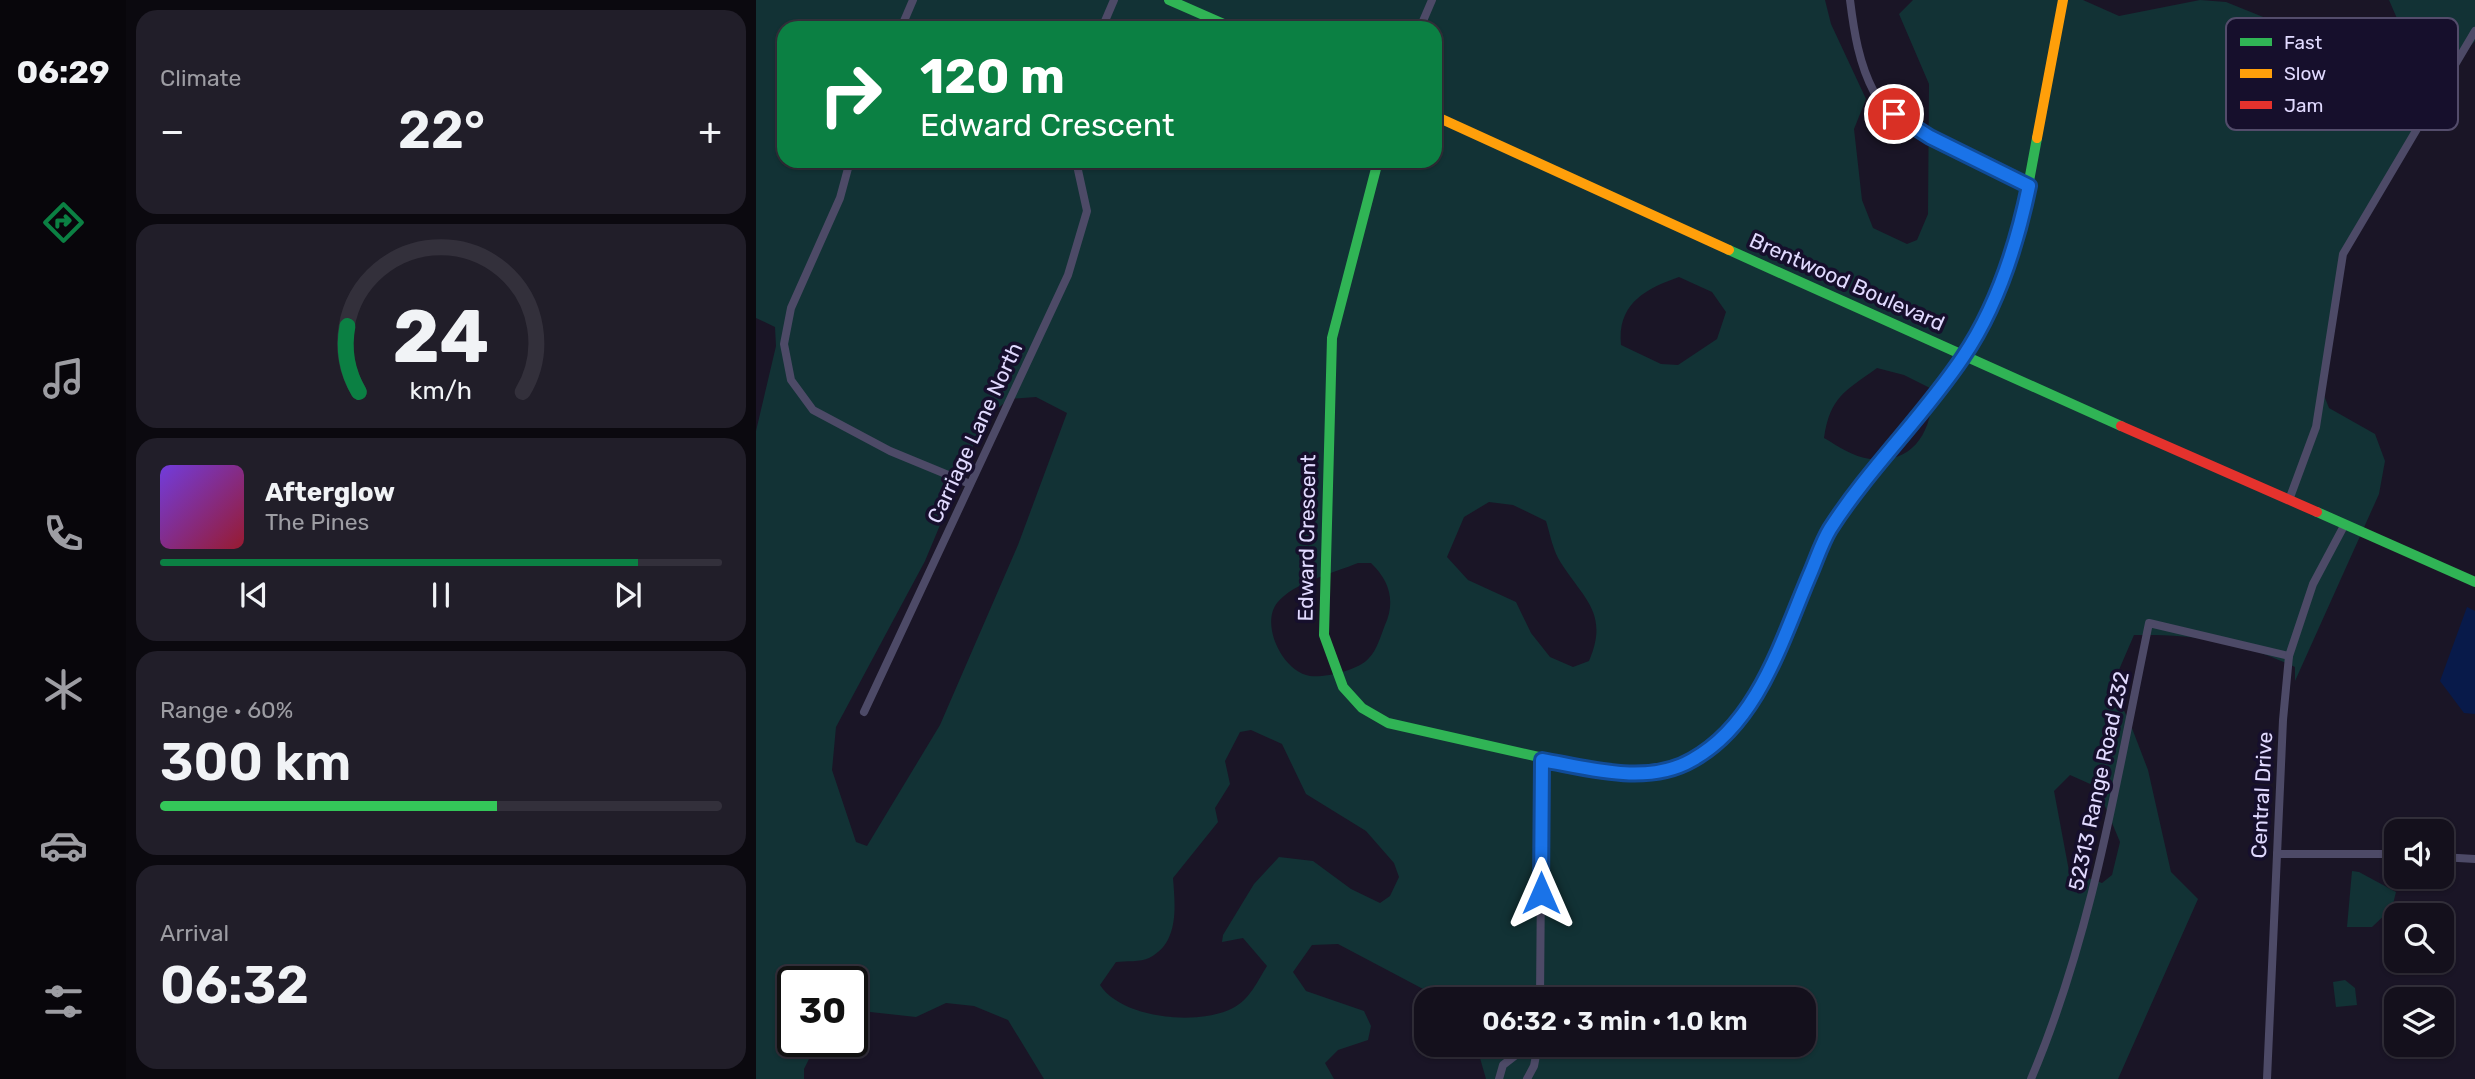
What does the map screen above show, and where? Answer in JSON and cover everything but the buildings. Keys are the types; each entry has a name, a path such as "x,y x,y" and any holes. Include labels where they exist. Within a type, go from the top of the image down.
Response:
{"street":[{"path":"904,21 913,0"},
{"path":"1105,21 1114,0"},
{"path":"1168,0 1217,21"},
{"path":"1423,21 1432,0"},
{"path":"1850,0 1856,44 1875,94 1894,114 1930,137 2029,186"},
{"name":"Edward Crescent","path":"1376,168 1332,338 1324,635 1343,687 1362,708 1388,723 1542,760 1606,772 1650,773 1690,762 1726,737 1763,684 1829,530 1964,357 1982,324 2019,235 2063,0"},
{"path":"2458,60 2475,31"},
{"name":"Brentwood Boulevard","path":"1442,119 1964,357 2475,582"},
{"path":"2289,500 2316,427 2343,254 2416,130"},
{"path":"848,168 840,198 791,308 784,344 791,380 813,410 890,451 970,484"},
{"name":"Carriage Lane North","path":"864,712 1068,275 1087,211 1078,168"},
{"name":"Central Drive","path":"2267,1079 2288,656 2313,584 2345,524"},
{"name":"52313 Range Road 232","path":"2031,1079 2059,1014 2088,919 2149,623 2288,656"},
{"path":"1540,987 1542,760"},
{"path":"2277,854 2384,855"},
{"path":"2454,858 2475,859"},
{"path":"1499,1079 1503,1065 1513,1057"},
{"path":"1527,1079 1536,1057"}],"green space":[{"path":"756,0 1825,0 1831,24 1866,99 1854,129 1862,200 1873,228 1907,244 1917,240 1928,214 1929,84 1899,14 1913,0 2083,0 2119,16 2200,0 2226,2 2266,18 2226,18 2226,130 2416,130 2338,268 2321,388 2329,408 2375,434 2385,461 2379,494 2295,681 2295,667 2236,645 2177,636 2134,635 2112,686 2148,770 2171,872 2198,899 2118,1079 1486,1079 1479,1057 1816,1057 1816,987 1419,987 1338,944 1312,945 1293,972 1306,991 1364,1011 1371,1026 1368,1040 1338,1050 1325,1063 1334,1079 1044,1079 1008,1020 974,1006 946,1003 916,1017 868,1012 868,966 777,966 777,1057 810,1057 804,1069 804,1079 756,1079 756,431 776,346 775,327 756,318","holes":["1679,277 1712,292 1726,312 1717,339 1678,365 1661,364 1621,345 1623,319 1635,300 1644,293","1877,368 1904,375 1932,389 1932,403 1925,430 1910,450 1886,459 1870,459 1852,454 1824,438 1835,404 1856,383","1036,397 1067,413 1018,545 940,725 867,846 856,842 832,770 836,727 925,561 984,420 1009,399","1489,502 1513,505 1546,521 1558,558 1592,608 1596,631 1595,645 1589,661 1573,667 1550,657 1531,633 1516,602 1468,580 1447,557 1464,517","1358,563 1371,563 1382,576 1390,599 1388,616 1372,655 1358,666 1341,672 1324,676 1300,673 1283,657 1273,635 1272,612 1277,603 1293,589 1315,579","1251,730 1282,744 1306,794 1366,831 1394,863 1399,877 1390,896 1380,903 1351,889 1313,861 1279,857 1254,884 1223,935 1222,942 1243,938 1267,966 1249,995 1233,1008 1201,1017 1162,1016 1125,1005 1100,985 1116,962 1149,958 1166,943 1173,922 1173,878 1218,822 1215,808 1230,784 1225,761 1240,732","2070,775 2097,787 2120,842 2112,875 2102,883 2069,871 2054,791"]},
{"path":"2389,0 2475,0 2475,41 2458,60 2458,18 2397,18"},
{"path":"2352,871 2384,886 2384,889 2396,892 2393,903 2384,903 2384,916 2372,927 2347,927"},
{"path":"2345,980 2355,988 2357,1005 2336,1007 2333,982"}],"water":[{"path":"2467,607 2475,611 2475,714 2464,713 2440,681"}],"traffic: fast":[{"path":"1169,0 1217,21"},
{"path":"1828,532 1964,357 1982,324 2019,235 2037,138"},
{"path":"1376,168 1332,338 1324,635 1343,687 1362,708 1388,723 1606,772 1659,770"},
{"path":"1729,250 2121,426"},
{"path":"2317,512 2475,582"}],"traffic: slow":[{"path":"2037,138 2063,0"},
{"path":"1442,119 1729,250"}],"traffic: jam":[{"path":"2121,426 2317,512"},
{"path":"1659,770 1703,754 1725,737 1741,719 1756,696 1784,640 1828,532"}],"route":[{"path":"1541,893 1542,760 1606,772 1650,773 1690,762 1726,737 1763,684 1829,530 1964,357 1982,324 2019,235 2029,186 1930,137 1894,114"}]}
